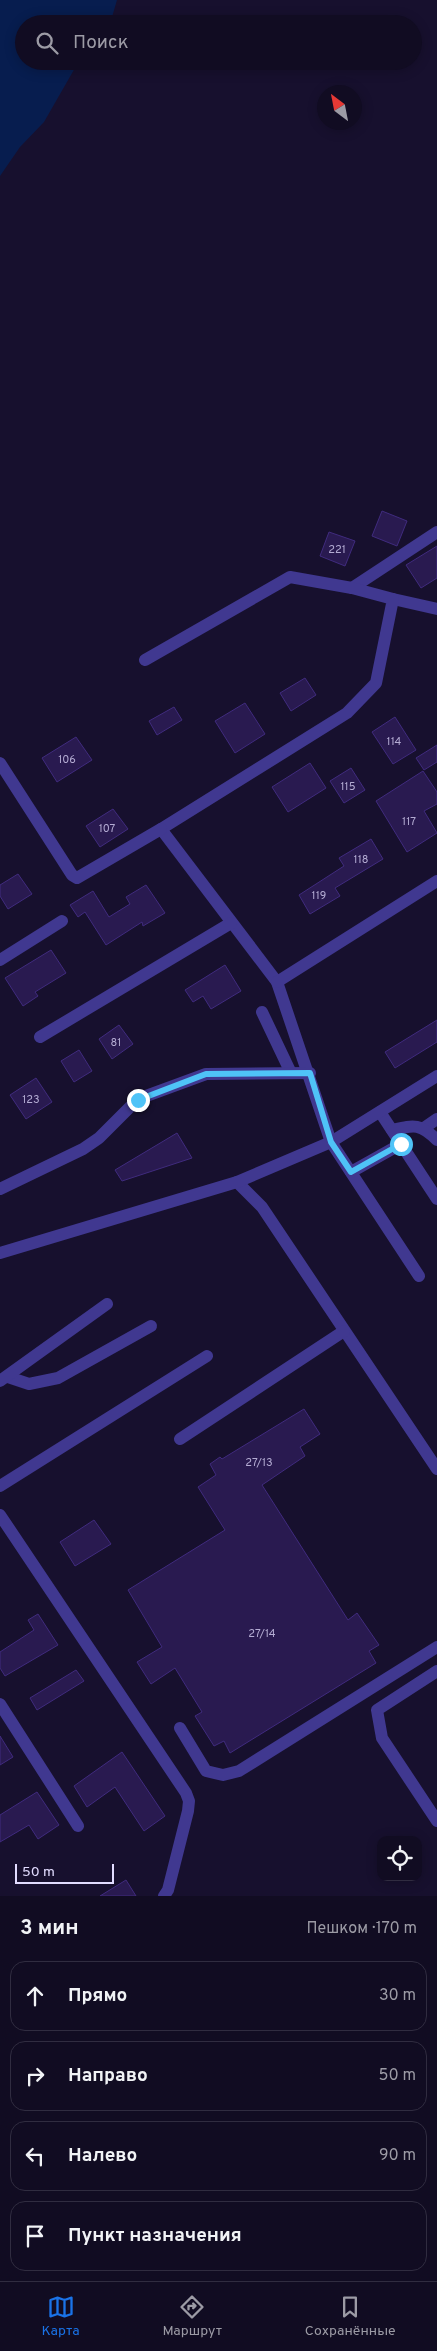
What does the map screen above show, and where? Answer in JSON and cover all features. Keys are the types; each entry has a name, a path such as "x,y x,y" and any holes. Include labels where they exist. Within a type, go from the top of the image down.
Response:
{"street":[{"path":"352,588 437,532"},
{"path":"145,660 290,577 352,588 437,609"},
{"path":"0,763 72,876 77,878 161,829 347,713 376,683 393,599"},
{"path":"161,829 277,982 310,1073 331,1142 419,1276"},
{"path":"277,982 437,881"},
{"path":"0,960 62,921"},
{"path":"40,1037 231,923"},
{"path":"262,1012 290,1074"},
{"path":"0,1189 83,1149 98,1138 138,1100 206,1074 310,1073"},
{"path":"0,1253 237,1182 331,1142 437,1076"},
{"path":"380,1112 437,1199"},
{"path":"424,1128 437,1119"},
{"path":"392,1130 414,1125 424,1128 437,1140"},
{"path":"351,1172 401,1144"},
{"path":"237,1182 262,1207 437,1469"},
{"path":"4,1379 107,1304"},
{"path":"4,1379 29,1384 58,1378 151,1326"},
{"path":"180,1439 344,1331"},
{"path":"0,1486 207,1356"},
{"path":"0,1516 186,1793 189,1801 188,1811 168,1890 164,1896"},
{"path":"180,1728 206,1771 223,1775 239,1771 437,1646"},
{"path":"437,1671 377,1710 382,1738 437,1821"},
{"path":"0,1704 78,1826"}],"water":[{"path":"0,0 117,0 113,15 15,15 15,70 74,70 44,122 20,147 0,176"}],"building":[{"path":"382,511 407,521 397,546 372,536"},
{"path":"329,532 355,541 345,566 320,556"},
{"path":"437,546 437,578 421,588 406,565"},
{"path":"305,678 316,695 291,711 280,693"},
{"path":"245,703 265,734 235,753 215,721"},
{"path":"174,707 182,720 157,735 149,721"},
{"path":"395,717 416,750 393,764 372,732"},
{"path":"76,737 92,760 57,782 42,758"},
{"path":"437,745 437,762 424,770 416,758"},
{"path":"310,763 326,788 288,812 272,787"},
{"path":"351,768 365,790 344,803 330,781"},
{"path":"423,771 437,792 437,804 424,811 437,833 407,852 376,801"},
{"path":"113,809 128,829 100,847 86,826"},
{"path":"371,839 383,859 335,888 340,896 310,914 299,895 344,866 339,858"},
{"path":"18,874 32,894 8,909 0,896 0,885"},
{"path":"146,885 165,913 143,926 142,922 106,945 85,912 78,917 70,905 93,891 109,917 130,904 126,897"},
{"path":"51,950 66,973 35,992 38,996 23,1006 5,978"},
{"path":"225,965 241,991 211,1009 203,996 193,1002 185,990"},
{"path":"437,1020 437,1042 395,1068 385,1052"},
{"path":"119,1025 133,1044 112,1059 99,1039"},
{"path":"79,1050 92,1071 74,1082 61,1061"},
{"path":"36,1078 52,1102 26,1119 10,1095"},
{"path":"177,1133 192,1158 122,1181 115,1170"},
{"path":"304,1409 320,1434 300,1447 305,1456 262,1485 348,1620 357,1613 379,1645 369,1651 376,1663 230,1753 224,1741 214,1746 195,1716 202,1712 175,1668 151,1684 137,1662 162,1647 128,1590 225,1530 198,1487 216,1475 210,1464 220,1457 222,1459"},
{"path":"94,1520 111,1544 75,1566 60,1542"},
{"path":"38,1614 58,1645 5,1676 0,1668 0,1652 34,1630 28,1620"},
{"path":"76,1670 84,1681 37,1710 30,1698"},
{"path":"0,1736 13,1757 0,1765"},
{"path":"122,1752 165,1816 144,1831 115,1787 87,1807 74,1786"},
{"path":"37,1792 59,1825 38,1839 29,1825 0,1842 0,1815"},
{"path":"126,1880 136,1896 100,1896"}],"route":[{"path":"138,1100 206,1074 310,1073 331,1142 351,1172 401,1144"}]}
